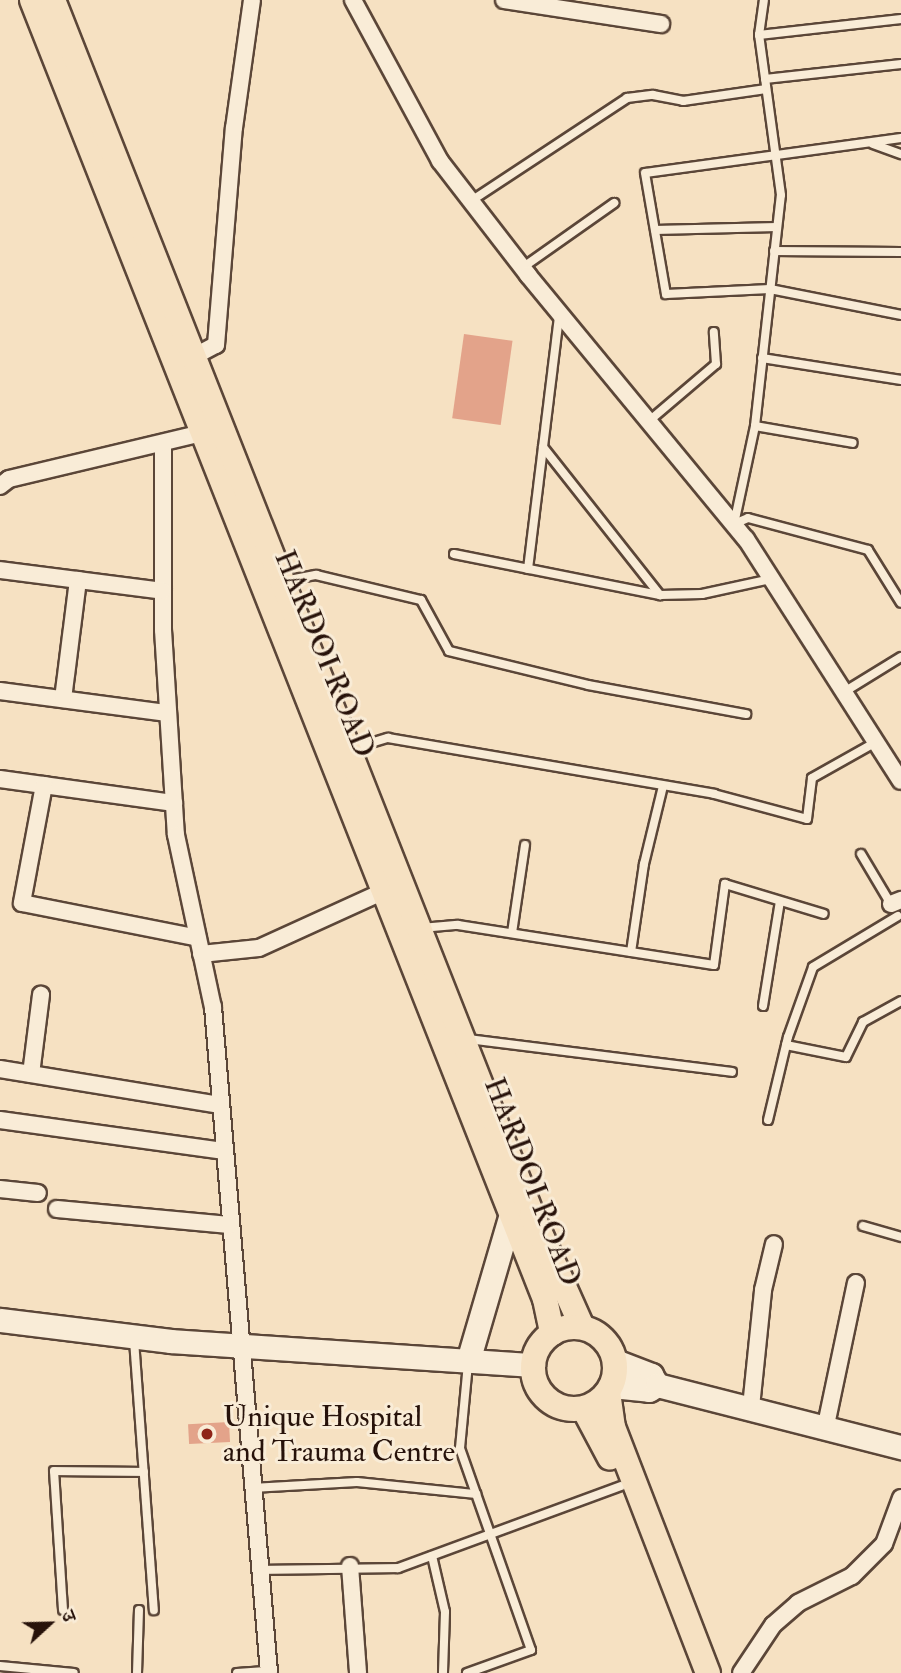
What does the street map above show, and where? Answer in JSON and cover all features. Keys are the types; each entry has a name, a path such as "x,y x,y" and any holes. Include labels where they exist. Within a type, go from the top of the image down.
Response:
{"main road":[{"name":"HARDOI ROAD","path":"32,0 212,430 281,582 348,750 410,932 520,1209 582,1327"},
{"name":"HARDOI ROAD","path":"53,0 193,357 212,430 384,891 410,932 462,1039 520,1209 552,1333"},
{"path":"610,1389 584,1409 565,1409 551,1402 540,1392 533,1364 540,1344 552,1333 582,1327 598,1334 615,1361 610,1389 613,1427 708,1673"},
{"path":"584,1409 601,1434 696,1673"}],"street":[{"path":"193,357 216,345 233,128 252,0"},
{"path":"353,0 440,161 559,314 734,524 901,781"},
{"path":"504,0 661,24"},
{"path":"1,484 212,430"},
{"path":"163,443 163,591 174,803 213,1007 239,1346 269,1672"},
{"path":"0,570 163,591"},
{"path":"63,699 78,580"},
{"path":"0,691 168,713"},
{"path":"0,779 174,803"},
{"path":"44,785 22,903 200,946 259,948 384,891"},
{"path":"31,1074 41,995"},
{"path":"0,1069 219,1105"},
{"path":"0,1120 223,1151"},
{"path":"0,1189 38,1193"},
{"path":"57,1209 229,1225"},
{"path":"468,1361 520,1209"},
{"path":"751,1407 763,1290 774,1244"},
{"path":"826,1425 856,1283"},
{"path":"0,1320 239,1346 533,1364"},
{"path":"615,1361 651,1375 657,1385"},
{"path":"610,1389 649,1390 657,1385 826,1425 901,1447"},
{"path":"741,1673 773,1625 798,1603 852,1576 884,1544 901,1498"},
{"path":"351,1566 358,1673"}],"lane":[{"path":"734,524 755,426 781,195 759,35 764,0"},
{"path":"759,35 901,19"},
{"path":"765,79 901,64"},
{"path":"471,201 628,98 653,96 683,101 766,89"},
{"path":"901,138 776,158 645,173 666,294 770,289 901,315"},
{"path":"870,143 901,154"},
{"path":"522,268 614,203"},
{"path":"655,230 777,227"},
{"path":"774,251 901,252"},
{"path":"528,569 559,314"},
{"path":"649,421 716,364 714,332"},
{"path":"762,358 901,380"},
{"path":"755,426 853,443"},
{"path":"543,447 660,595"},
{"path":"734,524 748,518 868,550 901,603"},
{"path":"454,554 660,595 702,594 772,579"},
{"path":"281,582 316,575 421,600 449,652 588,685 746,714"},
{"path":"844,692 901,656"},
{"path":"348,750 388,738 663,786 807,819 812,778 876,742"},
{"path":"631,952 644,864 663,786"},
{"path":"512,933 525,845"},
{"path":"768,1120 786,1045 813,967 898,910 862,854"},
{"path":"410,932 458,925 713,965 725,884 824,914"},
{"path":"763,1006 780,901"},
{"path":"786,1045 846,1057 863,1022 901,1001"},
{"path":"462,1039 732,1072"},
{"path":"863,1226 901,1237"},
{"path":"134,1336 154,1610"},
{"path":"467,1673 531,1650 460,1448 468,1361"},
{"path":"63,1610 54,1471 144,1472"},
{"path":"252,1488 357,1482 476,1494"},
{"path":"260,1570 351,1566 398,1568 621,1486"},
{"path":"432,1556 445,1612 443,1673"},
{"path":"137,1673 139,1610"},
{"path":"0,1666 74,1673"},
{"path":"237,1673 269,1672"}],"building":[{"path":"464,334 513,341 501,425 452,418"},
{"path":"229,1422 230,1442 189,1444 188,1424"}],"place":[{"name":"Unique Hospital and Trauma Centre","path":"207,1434"}]}
